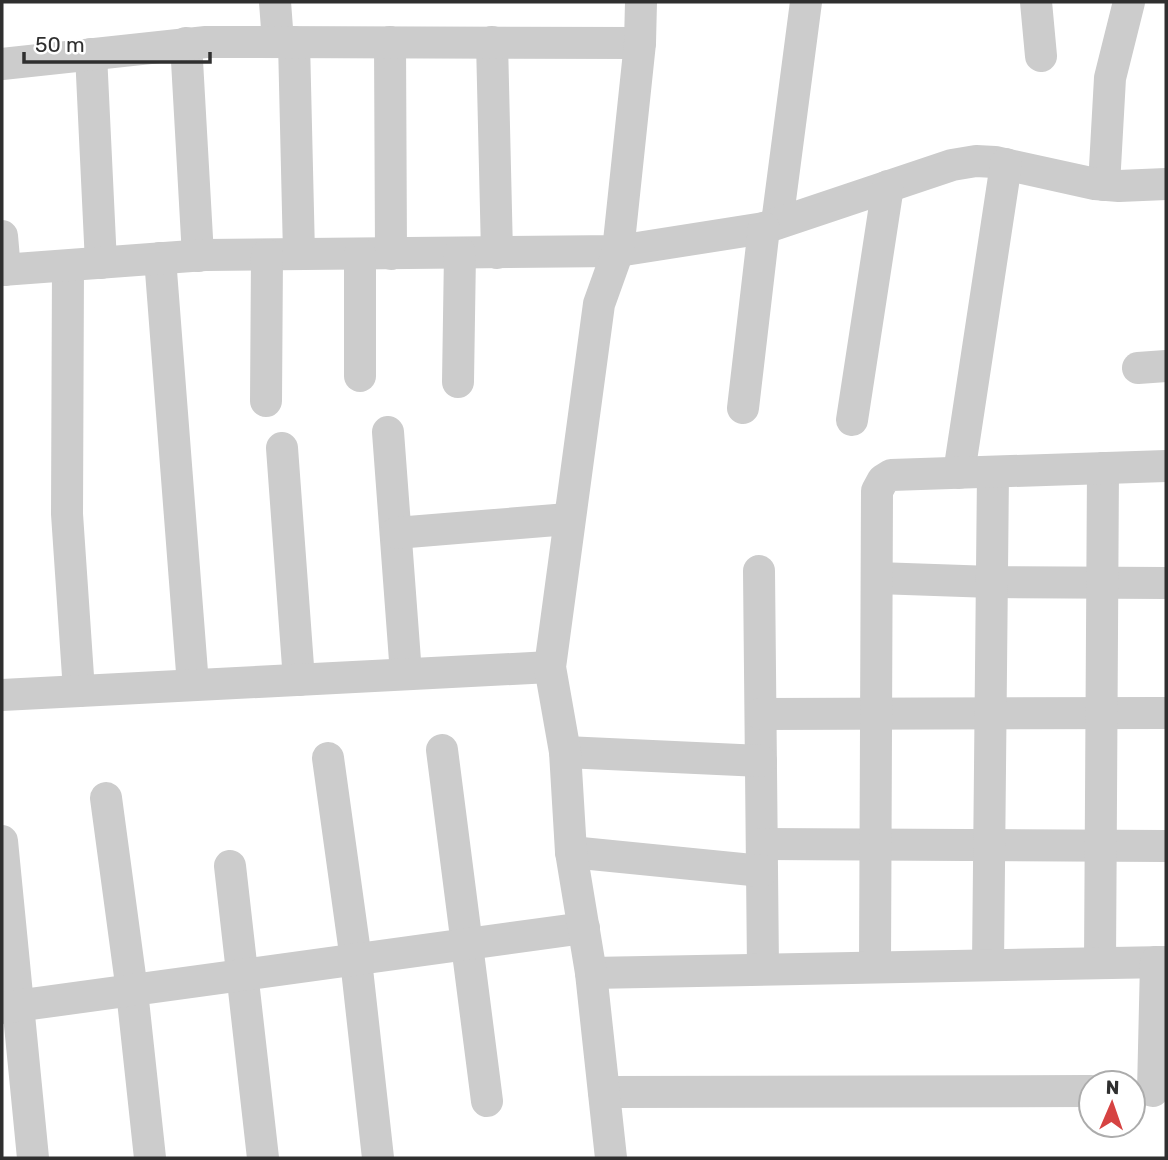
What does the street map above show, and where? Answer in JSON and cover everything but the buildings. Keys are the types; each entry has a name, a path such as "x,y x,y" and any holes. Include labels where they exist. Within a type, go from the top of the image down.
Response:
{"street":[{"path":"275,2 286,42 299,254"},
{"path":"611,1158 591,973 570,852 565,752 550,667 599,304 618,251 640,43 641,2"},
{"path":"743,408 806,2"},
{"path":"1036,2 1041,56"},
{"path":"1104,185 1110,78 1129,2"},
{"path":"390,42 391,254"},
{"path":"492,42 497,253"},
{"path":"186,43 198,256"},
{"path":"2,64 186,43 640,43"},
{"path":"90,54 100,263"},
{"path":"2,236 3,270 198,256 618,251 771,226 952,165 976,161 1006,164 1104,185 1166,184"},
{"path":"959,473 1006,164"},
{"path":"852,419 888,186"},
{"path":"458,382 460,253"},
{"path":"360,254 360,376"},
{"path":"266,401 267,255"},
{"path":"160,258 193,685"},
{"path":"68,265 67,514 79,691"},
{"path":"388,432 406,674"},
{"path":"282,448 299,680"},
{"path":"875,967 877,491 883,480 891,475 1166,466"},
{"path":"1100,963 1103,468"},
{"path":"988,965 993,472"},
{"path":"396,533 568,519"},
{"path":"759,571 763,969"},
{"path":"877,578 1166,583"},
{"path":"2,695 550,667"},
{"path":"761,714 1166,713"},
{"path":"442,750 487,1101"},
{"path":"565,752 761,761"},
{"path":"328,758 356,960 378,1158"},
{"path":"106,798 132,991 150,1158"},
{"path":"2,841 11,1007 33,1158"},
{"path":"570,852 762,858 875,844 1166,846"},
{"path":"230,866 263,1158"},
{"path":"11,1007 584,928"},
{"path":"591,973 1161,962 1151,1091"},
{"path":"604,1092 1077,1091"}]}
